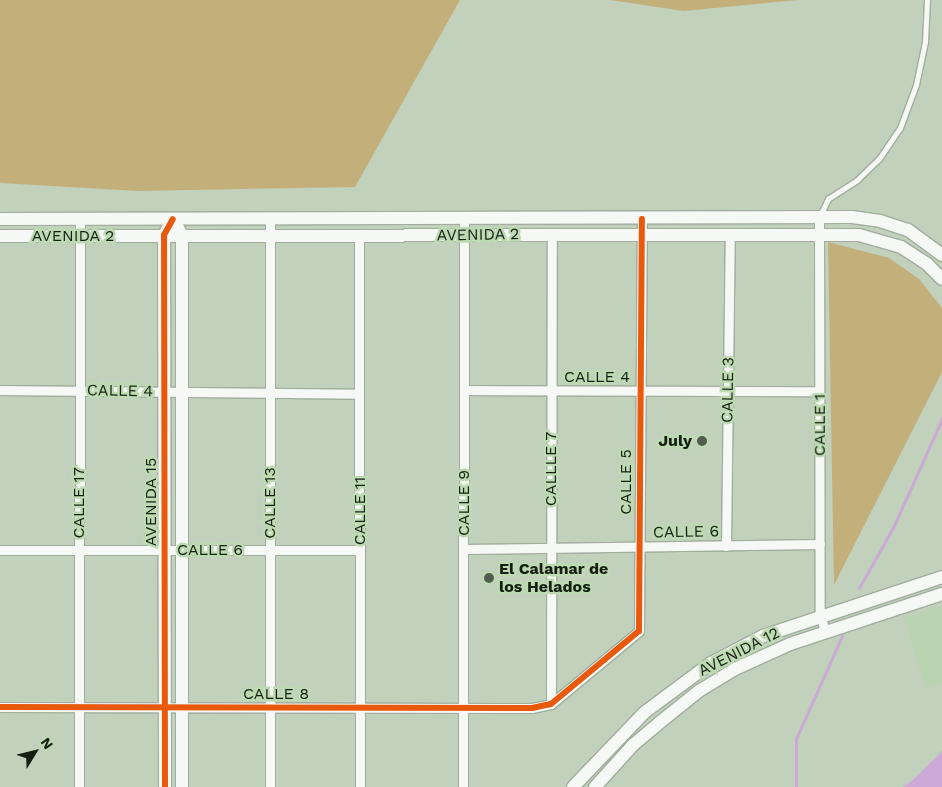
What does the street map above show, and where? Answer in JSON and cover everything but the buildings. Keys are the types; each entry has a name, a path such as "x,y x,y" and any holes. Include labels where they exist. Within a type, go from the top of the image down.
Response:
{"main road":[{"name":"AVENIDA 2","path":"0,219 864,218 892,224 908,230 942,255"},
{"name":"AVENIDA 15","path":"173,219 182,235 182,787"},
{"name":"AVENIDA 15","path":"165,787 164,236 173,219"},
{"name":"AVENIDA 2","path":"0,236 859,235 888,241 914,254 942,279"},
{"name":"AVENIDA 12","path":"573,787 622,733 681,683 763,636 942,577"},
{"name":"AVENIDA 12","path":"594,787 633,745 699,691 767,653 942,594"}],"street":[{"name":"CALLE 9","path":"463,787 464,218"},
{"name":"CALLE 1","path":"820,218 820,616 825,632"},
{"name":"CALLE 17","path":"79,787 80,219"},
{"name":"CALLE 13","path":"270,219 270,787"},
{"name":"CALLE 5","path":"551,704 639,631 642,219"},
{"name":"CALLLE 7","path":"551,704 552,234"},
{"name":"CALLE 3","path":"726,546 730,235"},
{"name":"CALLE 11","path":"359,236 360,787"},
{"name":"CALLE 4","path":"0,390 359,394"},
{"name":"CALLE 4","path":"464,390 820,391"},
{"name":"CALLE 6","path":"463,549 820,544"},
{"name":"CALLE 6","path":"0,550 360,550"},
{"name":"CALLE 8","path":"0,707 532,708 551,704"}],"lane":[{"path":"820,218 828,199 857,180 879,159 900,128 918,77 925,42 927,0"}],"shaded area":[{"path":"0,0 460,0 355,187 138,191 0,183"},
{"path":"610,0 797,0 684,11"},
{"path":"828,242 889,258 919,279 942,308 942,372 834,585"},
{"path":"942,606 942,683 925,688 904,618"},
{"path":"942,751 942,787 903,787 913,780"}],"waterway":[{"path":"859,588 893,528 942,419"},
{"path":"796,787 796,739 842,636"}],"cycle path":[{"path":"165,787 164,235 173,219"},
{"path":"0,707 532,708 551,704 639,631 642,219"}],"place":[{"name":"July","path":"702,441"},
{"name":"El Calamar de los Helados","path":"489,578"}]}
